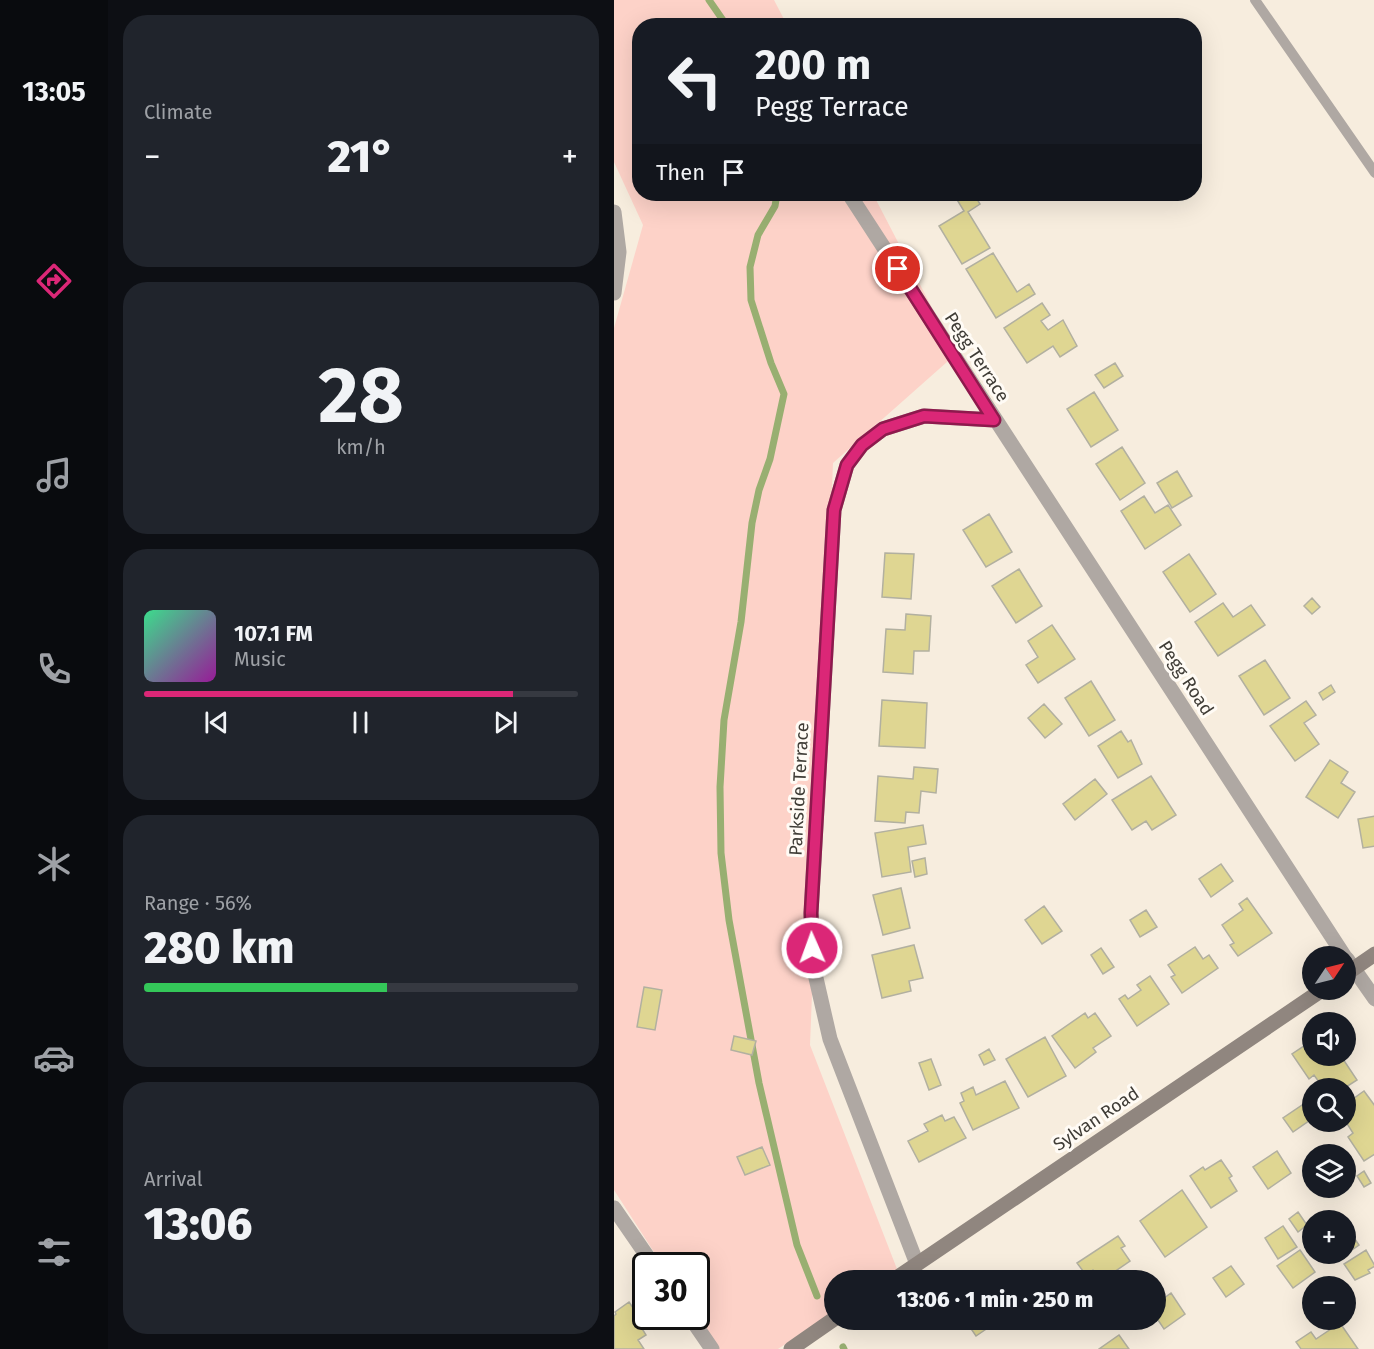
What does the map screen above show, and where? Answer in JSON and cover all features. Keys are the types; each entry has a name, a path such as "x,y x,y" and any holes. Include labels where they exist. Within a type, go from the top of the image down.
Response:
{"main road":[{"path":"1356,961 1374,954"},
{"name":"Sylvan Road","path":"908,1270 1307,1000"},
{"path":"791,1349 824,1327"}],"street":[{"name":"Pegg Terrace","path":"853,201 994,420"},
{"path":"614,212 619,252 614,293"},
{"name":"Parkside Terrace","path":"917,1264 830,1039 813,966 811,913 834,510 847,465 862,445 883,429 924,416 994,420"},
{"name":"Pegg Road","path":"994,420 1336,946"},
{"name":"Pegg Road","path":"1356,975 1374,999"},
{"path":"614,1208 644,1252"},
{"path":"699,1330 712,1349"}],"lane":[{"path":"1255,0 1374,173"}],"shaded area":[{"path":"614,0 774,0 783,18 632,18 632,201 877,201 956,354 833,463 810,1045 897,1269 824,1270 824,1318 778,1349 717,1349 705,1330 710,1330 710,1252 654,1252 614,1190 614,328 643,225 614,162"}],"building":[{"path":"958,201 978,201 980,204 968,212 990,248 962,264 939,226 964,211"},
{"path":"993,253 1017,292 1029,284 1035,294 996,318 966,269"},
{"path":"1042,303 1050,315 1041,321 1048,330 1063,320 1077,346 1060,357 1053,346 1027,363 1004,328"},
{"path":"1115,363 1123,376 1104,388 1095,375"},
{"path":"1094,392 1118,430 1091,447 1067,409"},
{"path":"1122,447 1145,483 1120,500 1096,464"},
{"path":"1177,471 1192,496 1172,508 1157,483"},
{"path":"1144,496 1155,513 1168,505 1181,525 1145,549 1121,511"},
{"path":"989,514 1012,552 986,567 963,530"},
{"path":"885,553 914,554 911,599 882,597"},
{"path":"1189,554 1216,594 1190,612 1163,572"},
{"path":"1019,569 1042,606 1016,623 992,586"},
{"path":"1312,598 1320,607 1312,614 1304,606"},
{"path":"1223,603 1233,617 1251,605 1265,625 1218,656 1195,622"},
{"path":"906,614 931,616 929,651 914,651 913,674 883,672 886,629 905,630"},
{"path":"1052,625 1075,659 1038,683 1026,665 1038,657 1028,641"},
{"path":"1265,660 1290,698 1264,715 1239,676"},
{"path":"1091,681 1115,720 1089,736 1065,698"},
{"path":"1331,685 1335,692 1323,700 1319,693"},
{"path":"882,700 927,703 925,748 879,746"},
{"path":"1306,701 1316,715 1304,723 1319,744 1295,761 1270,726"},
{"path":"1044,704 1062,724 1045,738 1028,718"},
{"path":"1121,731 1128,742 1131,740 1142,764 1118,778 1098,746"},
{"path":"1330,760 1348,772 1341,783 1355,792 1338,818 1306,797"},
{"path":"914,767 938,769 936,793 921,791 919,813 906,812 905,823 875,821 878,776 913,779"},
{"path":"1151,776 1176,815 1152,830 1146,821 1132,830 1112,800"},
{"path":"1095,779 1107,794 1075,820 1063,804"},
{"path":"1375,816 1375,846 1363,848 1358,819"},
{"path":"923,825 926,844 908,847 911,872 882,877 875,833"},
{"path":"925,858 927,874 915,877 912,861"},
{"path":"1221,864 1233,881 1211,897 1199,879"},
{"path":"901,888 910,928 883,935 873,895"},
{"path":"1247,898 1272,933 1238,956 1230,945 1234,943 1222,925 1243,910 1239,904"},
{"path":"1044,906 1062,931 1042,944 1025,920"},
{"path":"1146,910 1157,927 1140,937 1130,920"},
{"path":"914,945 923,978 909,981 911,991 882,998 872,955"},
{"path":"1195,947 1203,959 1209,955 1218,968 1182,993 1171,977 1175,975 1168,965"},
{"path":"1101,948 1114,967 1103,974 1091,955"},
{"path":"1150,976 1169,1004 1137,1026 1119,999 1125,995 1128,999 1141,990 1137,985"},
{"path":"644,987 662,990 655,1030 637,1027"},
{"path":"1085,1013 1088,1018 1095,1013 1111,1036 1093,1048 1096,1052 1075,1068 1052,1036"},
{"path":"734,1036 756,1041 752,1055 731,1050"},
{"path":"1045,1037 1066,1076 1028,1097 1006,1059"},
{"path":"1302,1047 1302,1066 1348,1066 1356,1078 1316,1078 1314,1075 1308,1078 1292,1054"},
{"path":"989,1049 995,1060 984,1065 979,1055"},
{"path":"931,1059 941,1085 929,1090 919,1063"},
{"path":"1005,1081 1019,1108 973,1130 960,1103 964,1101 961,1093 973,1087 976,1095"},
{"path":"1364,1091 1375,1106 1375,1154 1364,1161 1356,1149 1356,1144 1353,1144 1348,1137 1352,1132 1356,1132 1356,1097"},
{"path":"1302,1105 1302,1126 1293,1132 1283,1118"},
{"path":"942,1115 945,1121 954,1117 966,1138 919,1162 908,1141 928,1131 924,1124"},
{"path":"762,1147 770,1165 745,1175 737,1157"},
{"path":"1277,1151 1291,1173 1268,1189 1253,1167"},
{"path":"1221,1160 1232,1176 1229,1178 1237,1191 1211,1208 1190,1176 1203,1167 1205,1170"},
{"path":"1364,1171 1371,1183 1364,1187 1357,1176"},
{"path":"1182,1190 1207,1227 1165,1257 1140,1221"},
{"path":"1298,1212 1302,1218 1302,1229 1298,1232 1289,1219"},
{"path":"1283,1226 1297,1247 1278,1259 1265,1238"},
{"path":"1118,1236 1125,1246 1121,1248 1130,1261 1117,1270 1082,1270 1077,1263"},
{"path":"1300,1250 1302,1264 1310,1264 1315,1272 1310,1276 1302,1276 1302,1281 1293,1288 1277,1266"},
{"path":"1366,1250 1375,1266 1368,1270 1370,1273 1356,1280 1356,1276 1352,1276 1344,1264 1356,1264 1356,1256"},
{"path":"1231,1266 1244,1284 1226,1297 1213,1278"},
{"path":"1171,1293 1185,1314 1166,1328 1166,1297"},
{"path":"629,1302 632,1306 632,1330 643,1330 646,1335 638,1340 644,1349 614,1349 615,1312"},
{"path":"972,1330 985,1330 976,1336"},
{"path":"1330,1330 1345,1330 1358,1349 1301,1349 1296,1342 1311,1332 1316,1339"},
{"path":"1119,1335 1129,1349 1099,1349"}],"waterway":[{"path":"709,0 721,18"},
{"path":"776,201 758,235 750,267 751,300 771,363 784,394 770,459 759,490 752,523 741,622 724,720 720,787 721,853 729,920 759,1083 797,1245 817,1296"}],"route":[{"path":"812,948 811,913 834,510 847,465 862,445 883,429 924,416 994,420 898,269"}]}
